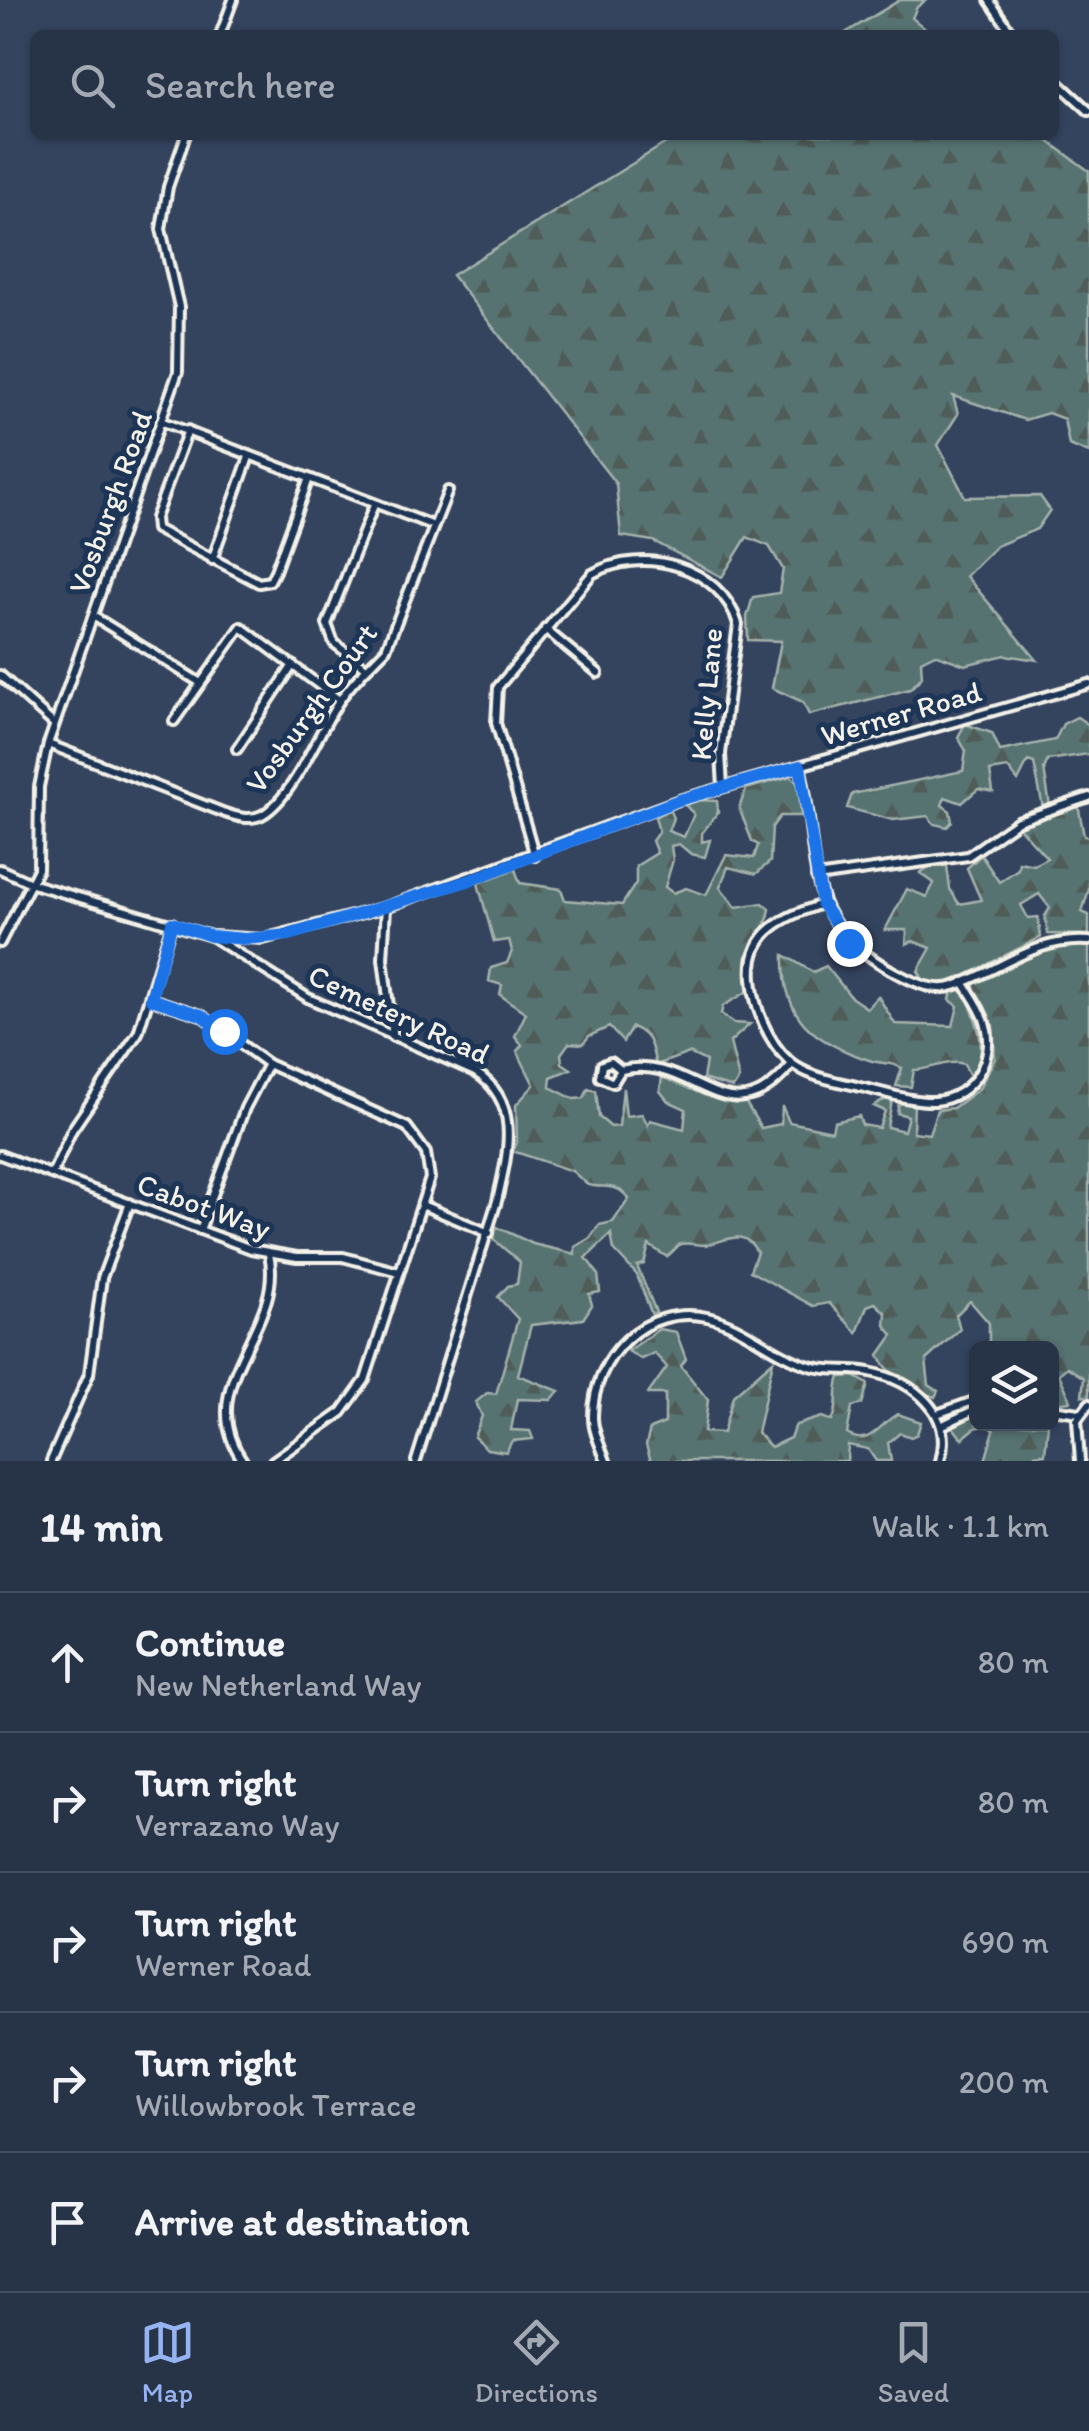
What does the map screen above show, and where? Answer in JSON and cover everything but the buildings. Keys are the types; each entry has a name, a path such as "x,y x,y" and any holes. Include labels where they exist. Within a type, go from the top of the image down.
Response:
{"street":[{"path":"222,30 233,0"},
{"path":"989,0 1010,30"},
{"path":"1059,84 1089,111"},
{"name":"Vosburgh Road","path":"33,884 39,787 48,744 178,372 182,328 164,257 162,212 184,140"},
{"path":"163,422 308,481 434,526"},
{"path":"188,430 154,524 162,534 259,584 270,580 308,481"},
{"path":"212,560 250,457"},
{"name":"Vosburgh Court","path":"48,744 225,814 252,818 266,812 283,795 339,700 365,667 386,649 448,490"},
{"path":"365,667 330,638 327,624 374,505"},
{"name":"Kelly Lane","path":"535,856 494,705 508,670 592,574 617,563 652,562 682,568 720,588 738,624 720,754 723,787"},
{"path":"92,616 199,682"},
{"path":"174,721 241,627 339,700"},
{"path":"545,628 598,674"},
{"path":"237,749 293,664"},
{"path":"0,675 54,724"},
{"name":"Werner Road","path":"211,936 263,940 386,907 723,787 1089,684"},
{"path":"800,766 822,904 849,943 898,974 936,988 963,982 1029,949 1058,941 1089,942"},
{"path":"816,877 968,856 1018,821 1089,797"},
{"name":"Cemetery Road","path":"0,870 33,884 211,936 272,979 476,1072 504,1098 508,1113 506,1162 489,1233 416,1461"},
{"path":"0,943 33,884"},
{"path":"822,904 774,923 756,947 752,963 758,1008 768,1033 792,1064 828,1079 922,1101 946,1099 980,1074 989,1041 980,1010 963,982"},
{"path":"386,907 383,959 393,1036"},
{"path":"52,1174 72,1130 138,1033 172,923"},
{"path":"151,999 201,1015 268,1064 407,1128 417,1137 429,1164 422,1205 374,1357 358,1393 342,1412 273,1461"},
{"path":"200,1230 245,1108 268,1064"},
{"path":"620,1070 656,1069 725,1096 752,1098 766,1092 792,1064"},
{"name":"Cabot Way","path":"0,1155 269,1254 343,1257 398,1272"},
{"path":"50,1461 90,1374 102,1278 130,1203"},
{"path":"422,1205 489,1233"},
{"path":"243,1461 229,1436 224,1413 268,1287 269,1254"},
{"path":"606,1461 593,1419 600,1373 627,1340 670,1316 712,1318 812,1367 869,1372 919,1394 937,1414 941,1426 940,1461"},
{"path":"937,1414 969,1403"},
{"path":"1080,1461 1079,1413 1089,1404"},
{"path":"1059,1409 1079,1413"},
{"path":"941,1426 969,1412"}],"green space":[{"path":"900,0 926,0 912,18 927,30 850,30"},
{"path":"671,140 1047,140 1089,171 1089,453 1069,445 1064,419 1048,413 1025,420 953,396 958,414 938,445 965,497 1040,496 1050,510 1037,529 996,546 966,576 1037,660 1005,655 965,665 935,654 921,661 922,677 910,689 809,715 803,702 772,688 781,641 748,640 747,617 753,597 779,593 783,569 769,546 747,537 722,577 653,541 621,536 616,484 452,275"},
{"path":"1077,717 1089,725 1089,754 1048,760 1044,769 1050,806 1043,808 1034,763 1028,761 1018,781 1008,768 990,771 993,792 978,789 962,803 945,797 942,805 950,811 952,822 947,827 934,824 928,816 893,820 847,808 852,794 963,771 966,751 958,737 965,724 992,733 1000,751 1055,740 1063,724"},
{"path":"791,776 798,784 801,816 780,816 772,827 770,862 756,874 728,867 720,887 736,907 763,903 770,909 748,952 746,974 750,990 723,1006 721,1014 733,1023 750,1024 730,1042 739,1079 733,1088 703,1079 706,1061 689,1053 656,1065 647,1038 639,1030 632,1027 623,1042 609,1027 589,1036 583,1044 569,1043 561,1054 562,1063 571,1069 551,1077 550,1087 574,1099 584,1098 588,1089 596,1091 599,1117 611,1127 619,1126 623,1088 626,1116 642,1114 648,1125 650,1120 684,1129 686,1109 668,1101 660,1091 662,1077 704,1095 746,1103 761,1128 781,1124 782,1106 789,1122 832,1131 834,1122 859,1116 862,1125 879,1128 885,1111 874,1106 886,1099 892,1101 887,1127 904,1131 908,1116 897,1113 899,1103 914,1105 913,1132 929,1134 937,1110 953,1108 979,1089 995,1058 993,1026 972,983 1042,949 1089,945 1089,1397 1082,1396 1084,1378 1067,1367 1059,1374 1059,1341 989,1341 989,1323 970,1301 956,1315 960,1329 926,1360 929,1385 938,1391 935,1397 919,1390 895,1375 879,1355 893,1335 885,1325 886,1313 875,1303 867,1306 857,1333 829,1303 813,1306 750,1271 757,1252 740,1238 705,1245 680,1244 667,1257 649,1245 644,1264 637,1266 656,1312 652,1315 637,1275 614,1250 611,1234 586,1258 598,1274 600,1292 589,1294 592,1305 583,1319 531,1325 518,1375 559,1391 551,1400 517,1399 511,1430 530,1431 533,1439 512,1441 506,1452 487,1449 474,1437 482,1416 476,1402 487,1393 496,1394 518,1319 498,1297 508,1286 517,1284 520,1262 493,1239 497,1227 533,1244 575,1254 575,1247 590,1238 599,1225 613,1222 629,1199 615,1188 588,1185 572,1171 513,1151 517,1142 516,1105 534,1085 517,1051 522,1045 515,1036 526,1013 500,995 502,985 489,981 491,968 507,963 512,951 509,940 494,942 478,883 515,869 520,883 561,889 565,900 622,905 636,883 636,866 657,853 652,841 659,831 655,817 669,809 673,818 668,831 684,837 694,814 685,805 699,800 717,801 718,812 702,833 702,842 710,840 705,857 691,854 679,844 671,846 673,860 665,887 673,893 686,888 706,895 726,855 754,858 758,845 752,841 739,808 746,789"},
{"path":"1078,805 1084,836 1089,837 1089,889 1082,912 1089,915 1089,935 1048,934 1045,916 1050,908 1039,894 1021,905 1028,918 1038,917 1041,937 955,981 944,985 924,981 918,971 931,948 913,941 906,944 907,930 885,930 907,889 927,897 934,883 920,873 930,866 947,866 950,889 959,904 981,900 967,868 981,855 999,882 1018,869 1019,862 1034,865 1047,858 1018,826"},
{"path":"784,955 813,972 826,966 852,998 867,1008 878,996 895,1024 953,1026 958,1006 950,1000 952,990 963,988 979,1033 977,1067 970,1076 964,1064 958,1063 914,1070 911,1087 896,1086 902,1068 851,1054 805,1025 789,996"},
{"path":"659,1329 676,1332 686,1359 681,1366 708,1400 704,1432 723,1433 733,1396 773,1361 757,1433 771,1447 790,1438 796,1425 822,1417 832,1421 840,1377 854,1376 868,1384 862,1404 852,1407 847,1434 855,1438 869,1436 898,1414 921,1422 917,1434 911,1437 900,1433 888,1443 891,1461 876,1461 868,1449 848,1445 847,1461 651,1461 646,1445 650,1429 665,1423 665,1394 648,1394 667,1367 654,1353 641,1359 628,1351"},
{"path":"1059,1374 1071,1401 1059,1402"},
{"path":"969,1418 971,1431 962,1439 952,1426"},
{"path":"994,1431 1047,1431 1045,1454 1035,1455 1032,1461 985,1461"}],"route":[{"path":"224,1031 201,1015 151,999 172,923 211,936 263,940 289,935 468,881 679,800 800,766 809,802 822,904 849,943"}]}
